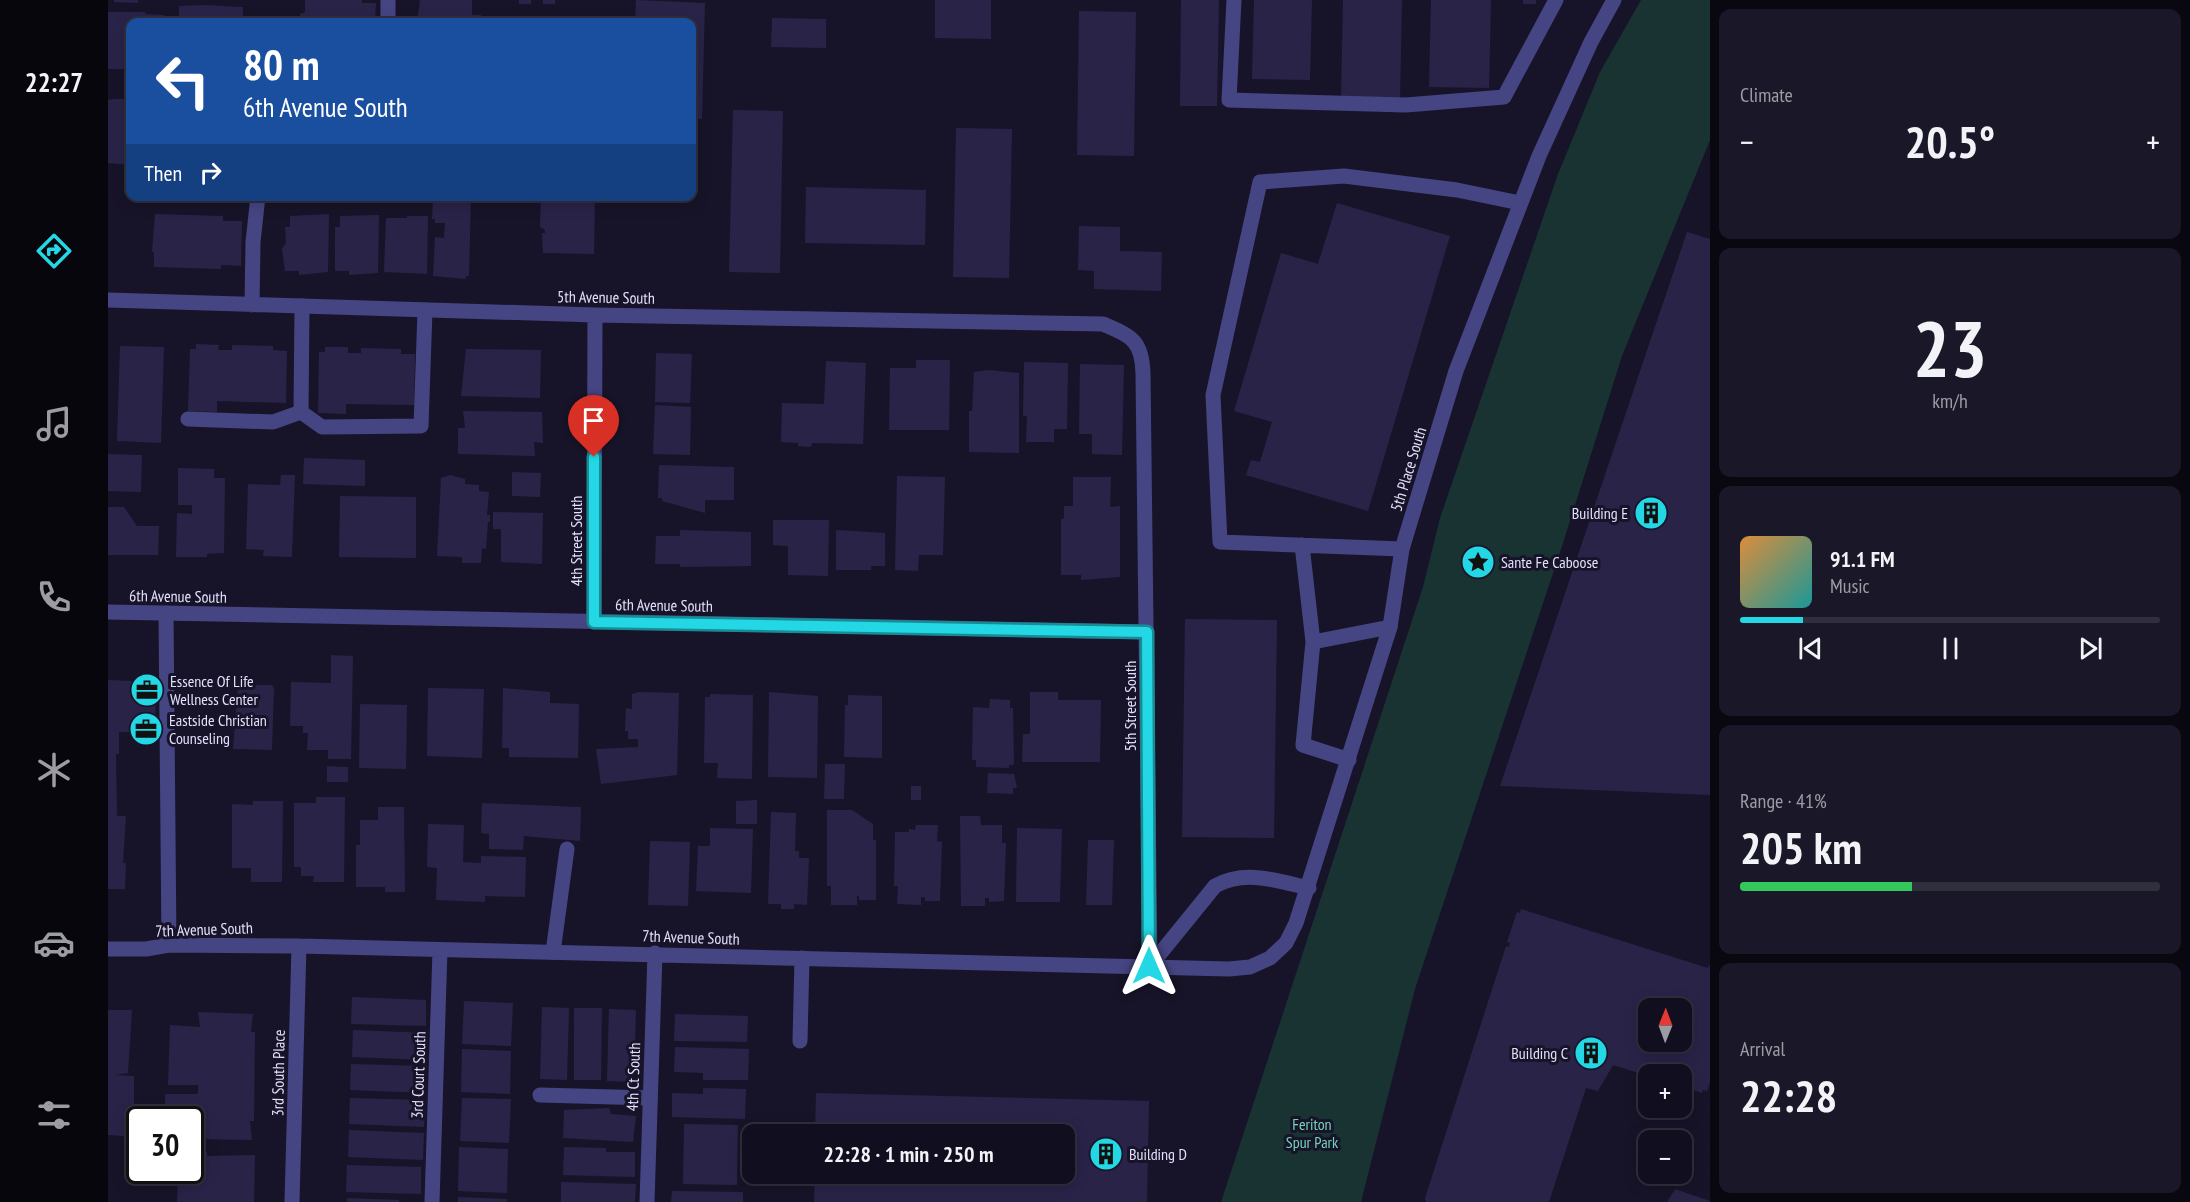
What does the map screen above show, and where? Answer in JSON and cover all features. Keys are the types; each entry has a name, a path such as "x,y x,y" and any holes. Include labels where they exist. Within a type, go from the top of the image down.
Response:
{"street":[{"path":"388,0 388,18"},
{"path":"1234,0 1229,100 1406,105 1504,97 1556,0"},
{"name":"5th Place South","path":"1270,958 1286,943 1309,888 1390,627 1402,549 1456,371 1520,203 1591,42 1614,0"},
{"path":"1402,549 1220,542 1213,395 1260,182 1344,176 1457,190 1520,203"},
{"path":"252,305 253,242 257,201"},
{"name":"5th Avenue South","path":"108,300 595,315 1103,324"},
{"path":"301,412 302,306"},
{"path":"301,412 322,427 421,426 424,310"},
{"name":"4th Street South","path":"594,622 595,315"},
{"name":"5th Street South","path":"1103,324 1131,336 1142,354 1147,632 1149,966"},
{"path":"188,419 273,422 301,412"},
{"path":"1302,545 1313,642 1303,745 1349,760"},
{"name":"6th Avenue South","path":"108,612 1147,632"},
{"path":"166,613 169,945"},
{"path":"1313,642 1390,627"},
{"path":"554,952 567,849"},
{"path":"1149,966 1215,886 1228,879 1255,877 1309,888"},
{"name":"7th Avenue South","path":"108,949 146,949 169,945 299,946 655,953 1229,969 1250,967 1270,958"},
{"name":"3rd South Place","path":"292,1202 299,946"},
{"name":"3rd Court South","path":"432,1202 440,950"},
{"name":"4th Ct South","path":"647,1202 655,953"},
{"path":"800,1041 802,958"},
{"path":"540,1095 650,1098"}],"green space":[{"name":"Feriton Spur Park","path":"1641,0 1710,0 1710,140 1622,356 1564,540 1415,989 1361,1202 1221,1202 1423,587 1440,518 1558,174 1600,72"}],"building":[{"path":"114,0 138,0 138,3 114,2"},
{"path":"305,0 362,0 362,3 376,3 375,18 300,18 300,14 305,12"},
{"path":"420,0 472,0 472,15 481,15 481,18 418,18"},
{"path":"519,0 531,0 531,4 519,4"},
{"path":"543,0 555,0 555,4 543,4"},
{"path":"636,0 705,3 702,119 696,118 696,18 635,18"},
{"path":"935,0 991,0 991,39 935,38"},
{"path":"1181,0 1219,0 1217,106 1180,106"},
{"path":"1254,0 1312,0 1310,80 1252,79"},
{"path":"1343,0 1402,0 1400,100 1341,99"},
{"path":"1431,0 1491,0 1489,88 1429,87"},
{"path":"1523,0 1536,0 1536,4 1523,4"},
{"path":"179,6 243,7 243,18 179,18"},
{"path":"1079,11 1136,12 1134,156 1077,155"},
{"path":"108,12 145,12 145,14 164,15 164,18 126,18 126,69 108,69"},
{"path":"772,18 826,19 826,48 771,47"},
{"path":"126,99 126,165 108,163 108,100"},
{"path":"733,110 783,111 780,273 729,272"},
{"path":"956,128 1012,129 1009,278 953,277"},
{"path":"806,187 926,190 925,245 805,243"},
{"path":"433,201 471,201 469,276 466,276 466,279 433,276 435,237 444,238 445,223 435,223 435,219 432,219"},
{"path":"541,201 595,201 594,254 543,253 542,233 545,233 545,230 540,227"},
{"path":"1337,203 1450,236 1368,511 1246,475 1251,460 1260,462 1272,422 1234,411 1281,253 1318,264"},
{"path":"155,214 223,216 223,221 242,221 241,266 221,265 221,269 154,267 154,252 152,252"},
{"path":"329,214 328,272 299,275 299,271 285,271 282,249 286,243 285,227 290,227 290,216"},
{"path":"379,215 378,273 349,275 349,271 335,271 335,227 340,227 340,216"},
{"path":"407,216 428,216 427,274 384,272 386,218 407,218"},
{"path":"1079,226 1120,227 1120,251 1162,252 1161,291 1094,289 1094,271 1078,270"},
{"name":"Building E","path":"1687,232 1710,239 1710,795 1500,786"},
{"path":"196,344 219,345 218,350 232,350 232,345 273,346 273,350 287,351 286,403 217,401 217,412 188,411 190,349 196,349"},
{"path":"120,346 164,347 161,443 117,441"},
{"path":"325,347 348,347 348,353 361,353 361,348 401,349 401,354 415,354 414,405 346,404 346,414 318,413 319,352 325,352"},
{"path":"466,349 541,350 540,398 461,396"},
{"path":"656,353 692,354 690,403 655,402"},
{"path":"916,360 950,360 949,430 889,430 890,368 916,368"},
{"path":"826,361 866,363 863,444 812,443 811,447 798,446 798,443 781,442 782,403 824,404"},
{"path":"1024,362 1068,363 1067,429 1054,429 1054,442 1026,442 1027,416 1023,416"},
{"path":"1080,364 1124,365 1122,455 1092,454 1092,434 1079,434"},
{"path":"989,370 1019,373 1019,453 969,452 969,411 972,411 974,372"},
{"path":"655,405 691,407 690,455 653,454"},
{"path":"463,411 542,412 543,443 534,442 535,456 458,454 458,428 465,428"},
{"path":"108,454 142,455 141,492 108,491"},
{"path":"304,458 365,460 365,486 303,484"},
{"path":"659,465 734,467 734,500 705,500 705,513 662,501 662,498 658,498"},
{"path":"178,468 214,469 214,478 225,478 224,553 207,554 207,557 176,557 177,513 192,514 192,505 178,505"},
{"path":"512,472 541,473 540,497 512,496"},
{"path":"281,475 295,475 292,557 263,556 264,550 246,549 248,484 280,485"},
{"path":"450,475 465,479 465,484 479,485 479,491 489,492 487,515 490,515 490,522 488,522 486,549 482,548 481,563 462,563 462,557 437,556 441,478"},
{"path":"897,476 945,477 943,555 919,555 918,571 895,570"},
{"path":"1073,477 1111,477 1110,507 1120,506 1120,577 1081,580 1081,575 1061,575 1061,519 1064,519 1064,506 1073,506"},
{"path":"340,496 416,497 416,558 339,557"},
{"path":"108,507 124,507 137,526 159,526 158,555 108,555"},
{"path":"493,512 543,513 542,564 501,562 501,529 493,529"},
{"path":"773,520 829,520 828,576 788,575 788,546 773,545"},
{"path":"680,530 751,532 751,566 680,567 680,564 655,564 656,536 680,536"},
{"path":"836,530 885,533 885,566 871,566 871,570 836,570"},
{"path":"1185,619 1277,620 1274,838 1182,837"},
{"path":"331,655 353,656 351,759 328,759 328,750 307,750 308,733 303,733 303,726 290,726 291,682 331,683"},
{"path":"108,680 156,682 155,733 119,732 119,754 116,754 117,816 126,816 123,863 126,863 125,889 108,889"},
{"path":"272,685 274,688 272,750 233,749 238,686"},
{"path":"428,688 484,689 482,758 427,756"},
{"path":"503,688 550,692 550,703 579,704 578,758 509,757 509,748 502,748"},
{"path":"639,692 679,693 677,775 601,784 596,749 638,747 638,739 628,739 628,731 625,731 626,708 632,709 632,694"},
{"path":"769,692 818,696 817,778 768,777"},
{"path":"1030,692 1058,692 1058,700 1101,700 1100,762 1022,762 1023,734 1030,734"},
{"path":"710,694 753,695 752,779 717,778 718,763 704,763 705,697 710,697"},
{"path":"848,695 882,696 882,758 844,757 845,705 848,705"},
{"path":"990,699 1010,700 1010,708 1013,708 1014,765 1009,765 1009,768 976,767 976,760 972,760 973,707 989,708"},
{"path":"360,704 407,705 406,769 359,768"},
{"path":"825,764 845,764 844,799 824,799"},
{"path":"327,766 348,767 348,782 327,782"},
{"path":"988,773 1014,774 1017,788 1013,788 1013,794 987,793"},
{"path":"911,786 921,786 921,800 911,800"},
{"path":"316,797 345,797 344,882 313,882 314,876 301,876 301,867 294,867 294,803 316,803"},
{"path":"757,800 757,824 736,824 736,801"},
{"path":"253,801 283,801 282,882 251,882 251,868 232,868 232,804 253,805"},
{"path":"482,803 581,807 580,841 524,836 523,850 489,849 489,834 481,833"},
{"path":"378,807 404,807 405,892 385,892 385,887 356,887 356,845 360,845 360,820 378,820"},
{"path":"827,810 852,810 873,824 873,840 876,840 876,900 859,900 857,896 857,905 831,905 831,886 827,886"},
{"path":"771,812 796,813 795,851 799,851 799,858 809,858 807,905 794,904 794,909 781,909 781,904 768,904"},
{"path":"960,816 980,816 981,825 1002,825 1002,843 1006,843 1004,901 989,902 989,898 985,898 985,906 961,906"},
{"path":"428,824 464,825 463,862 481,863 481,856 526,857 525,897 485,896 485,902 436,900 437,868 427,867"},
{"path":"916,825 938,825 937,841 942,842 940,901 925,901 925,897 921,897 921,905 897,904 898,886 894,886 895,832 915,830"},
{"path":"710,828 753,829 751,893 696,891 698,846 710,846"},
{"path":"1017,828 1062,829 1060,902 1016,902"},
{"path":"1088,840 1114,840 1112,905 1086,905"},
{"path":"650,841 690,842 688,906 648,905"},
{"name":"Building C","path":"1521,909 1708,968 1710,964 1710,1082 1707,1091 1703,1090 1702,1093 1692,1090 1692,1064 1638,1064 1638,1073 1613,1065 1598,1091 1586,1088 1549,1202 1426,1202 1425,1198 1506,946 1509,947 1510,943 1507,942 1517,912 1520,913"},
{"path":"352,997 426,1000 426,1026 351,1024"},
{"path":"464,1001 513,1003 511,1046 462,1044"},
{"path":"542,1007 569,1008 567,1080 540,1079"},
{"path":"574,1008 602,1008 601,1080 574,1080"},
{"path":"609,1009 636,1010 634,1082 607,1081"},
{"path":"108,1010 132,1010 128,1073 115,1075 134,1076 134,1106 126,1106 126,1136 108,1135"},
{"path":"198,1012 253,1014 251,1032 255,1032 254,1121 250,1121 252,1140 204,1139 204,1106 165,1106 165,1094 198,1094 198,1085 168,1085 170,1025 200,1027"},
{"path":"675,1014 748,1016 747,1042 674,1041"},
{"path":"353,1030 428,1033 427,1060 352,1057"},
{"path":"675,1047 749,1049 748,1080 703,1080 703,1073 674,1072"},
{"path":"462,1049 511,1051 510,1094 461,1092"},
{"path":"351,1064 426,1066 425,1093 350,1090"},
{"path":"703,1088 746,1089 745,1119 672,1117 672,1093 703,1094"},
{"name":"Building D","path":"816,1093 1149,1101 1147,1202 814,1202 815,1184 1075,1184 1075,1124 815,1124"},
{"path":"350,1098 425,1100 424,1127 349,1124"},
{"path":"462,1098 511,1099 509,1143 460,1141"},
{"path":"609,1108 611,1114 636,1116 633,1142 563,1138 564,1110"},
{"path":"684,1124 738,1125 737,1185 683,1184"},
{"path":"349,1130 424,1133 423,1160 348,1157"},
{"path":"459,1147 508,1149 507,1193 458,1191"},
{"path":"564,1147 606,1148 606,1152 635,1152 635,1177 563,1175"},
{"path":"204,1152 207,1152 207,1156 255,1155 254,1202 177,1202 178,1184 204,1184"},
{"path":"347,1165 421,1167 421,1194 346,1192"},
{"path":"561,1182 636,1184 635,1202 561,1202"},
{"path":"1675,1189 1710,1201 1710,1202 1667,1202"},
{"path":"672,1191 743,1192 743,1202 671,1202"},
{"path":"458,1197 507,1199 507,1202 458,1202"},
{"path":"347,1198 399,1200 399,1202 347,1202"}],"place":[{"name":"Building E","path":"1651,513"},
{"name":"Sante Fe Caboose","path":"1478,562"},
{"name":"Essence Of Life Wellness Center","path":"147,690"},
{"name":"Eastside Christian Counseling","path":"146,729"},
{"name":"Building C","path":"1591,1053"},
{"name":"Building D","path":"1106,1154"}],"route":[{"path":"594,457 594,622 1147,632 1149,966"}]}
